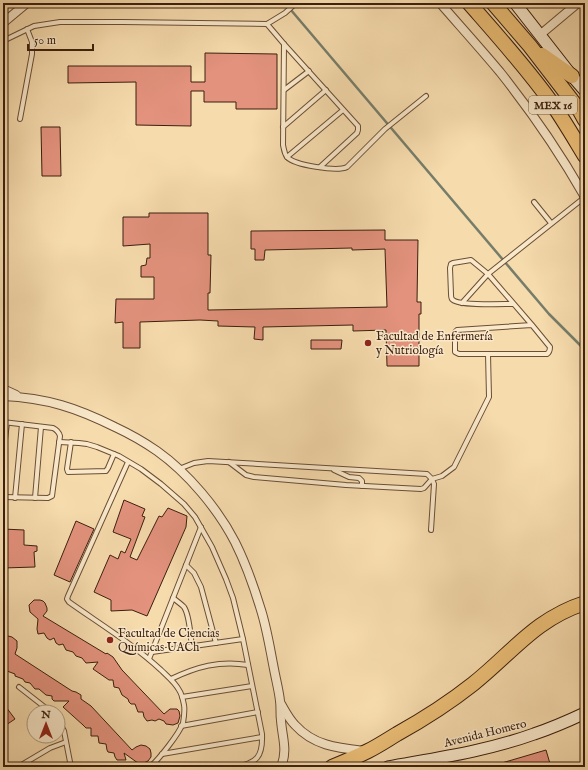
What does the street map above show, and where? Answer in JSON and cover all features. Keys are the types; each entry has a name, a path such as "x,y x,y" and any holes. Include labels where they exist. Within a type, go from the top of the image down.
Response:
{"highway":[{"name":"MEX 16","path":"469,3 515,57 550,102 585,156"},
{"name":"MEX 16","path":"493,3 530,46 580,111 585,120"},
{"path":"530,46 572,76"},
{"path":"332,767 368,751 436,711 473,684 538,626 557,615 585,603"}],"main road":[{"path":"516,3 585,91"},
{"name":"Avenida Homero","path":"388,767 503,744 534,734 585,713"}],"street":[{"path":"3,23 27,3"},
{"path":"440,3 520,97 570,170 585,197"},
{"path":"541,34 578,3"},
{"path":"3,389 22,397"},
{"path":"3,396 22,397 56,403 90,415 143,442 158,452 191,481 218,515 241,555 262,611 280,703 285,746 285,757 281,767"},
{"path":"280,703 294,724 302,732 316,741 335,747 368,751"}],"lane":[{"path":"3,40 34,26 74,22 268,24 285,13 296,3"},
{"path":"268,24 284,44 358,126 357,133 320,167"},
{"path":"20,119 32,54 32,42 27,29"},
{"path":"284,44 283,145 284,153 291,160 320,167 340,169 347,167 394,120 426,96"},
{"path":"284,90 309,71"},
{"path":"283,127 326,90"},
{"path":"287,157 344,110"},
{"path":"462,303 488,274 585,197"},
{"path":"534,202 551,223"},
{"path":"513,304 462,303 453,300 451,296 451,264 471,260 488,274 532,325 550,347 549,353 547,354 457,353 455,350 456,331 459,329 532,325"},
{"path":"229,462 246,475 254,477 362,486 424,488 432,479 442,476 454,467 489,397 488,354"},
{"path":"3,456 5,423 53,428 59,432 60,436 52,496 48,498 3,497"},
{"path":"15,498 22,424"},
{"path":"35,498 41,427"},
{"path":"59,442 79,443 97,447 128,462 161,484 195,517 212,547 233,598 258,712 263,745 258,756 253,761 235,767"},
{"path":"71,442 67,469 68,472 106,470 114,454"},
{"path":"179,470 194,463 208,461 427,474 432,479 434,484 431,530"},
{"path":"128,462 67,599 69,602 149,659 179,690 184,705 184,714 181,726 162,754 150,767"},
{"path":"330,468 349,477 359,478 362,481 362,486"},
{"path":"149,659 201,527"},
{"path":"186,565 194,573 201,587 206,600 216,643"},
{"path":"173,598 181,604 186,612 192,646"},
{"path":"152,652 243,639"},
{"path":"170,679 189,671 216,664 248,664"},
{"path":"182,697 252,686"},
{"path":"19,688 40,704"},
{"path":"181,726 258,712"},
{"path":"162,754 262,737"},
{"path":"66,742 72,767"},
{"path":"18,767 50,748 61,744"}],"building":[{"path":"205,53 277,54 277,109 236,109 236,102 204,102 204,91 191,91 191,126 136,125 136,82 68,83 68,66 191,66 191,82 205,82"},
{"path":"41,127 60,127 61,176 42,176"},
{"path":"149,213 208,213 208,255 211,255 208,310 387,307 385,249 352,250 352,248 265,250 264,260 255,260 255,249 251,249 251,231 385,230 385,240 418,240 417,302 421,302 421,314 419,314 419,366 387,366 386,330 353,331 353,325 263,327 263,340 254,339 255,327 218,326 218,321 200,320 140,322 140,348 123,348 123,322 115,323 116,299 154,299 154,277 141,277 141,266 146,265 147,258 150,258 150,244 123,246 123,217 149,217"},
{"path":"311,340 342,340 341,349 311,349"},
{"path":"124,500 145,509 142,516 145,517 130,557 137,560 159,516 162,517 168,508 187,516 186,527 147,616 132,610 111,611 111,600 94,592 110,555 118,559 121,551 125,553 131,539 113,532"},
{"path":"76,521 94,529 70,582 54,575"},
{"path":"3,529 24,530 24,545 37,546 37,551 34,552 35,567 3,568"},
{"path":"34,600 40,600 45,603 47,611 43,616 113,657 122,670 164,714 170,709 177,709 180,716 178,723 173,725 166,724 164,721 159,719 155,721 147,721 143,712 138,712 135,704 131,704 128,699 122,695 119,688 114,687 113,680 109,680 93,669 98,662 86,663 82,658 76,656 73,652 66,650 63,644 59,645 56,643 54,638 50,640 44,633 38,634 38,619 30,612 29,605"},
{"path":"3,636 12,637 17,641 15,654 72,691 81,695 81,699 91,706 132,750 141,745 146,746 150,749 151,757 142,766 124,753 126,760 117,760 114,753 108,752 106,744 99,743 98,736 91,736 91,728 86,728 66,710 66,704 69,701 54,701 52,696 46,695 39,689 35,689 30,683 25,682 23,679 15,676 15,674 7,671 5,664 6,655 3,653"},
{"path":"3,703 15,719 3,727"},
{"path":"546,750 551,767 495,767 495,765"}],"waterway":[{"path":"285,3 549,314 585,350"}],"place":[{"name":"Facultad de Enfermería y Nutriología","path":"368,343"},
{"name":"Facultad de Ciencias Químicas UACh","path":"110,640"}]}
